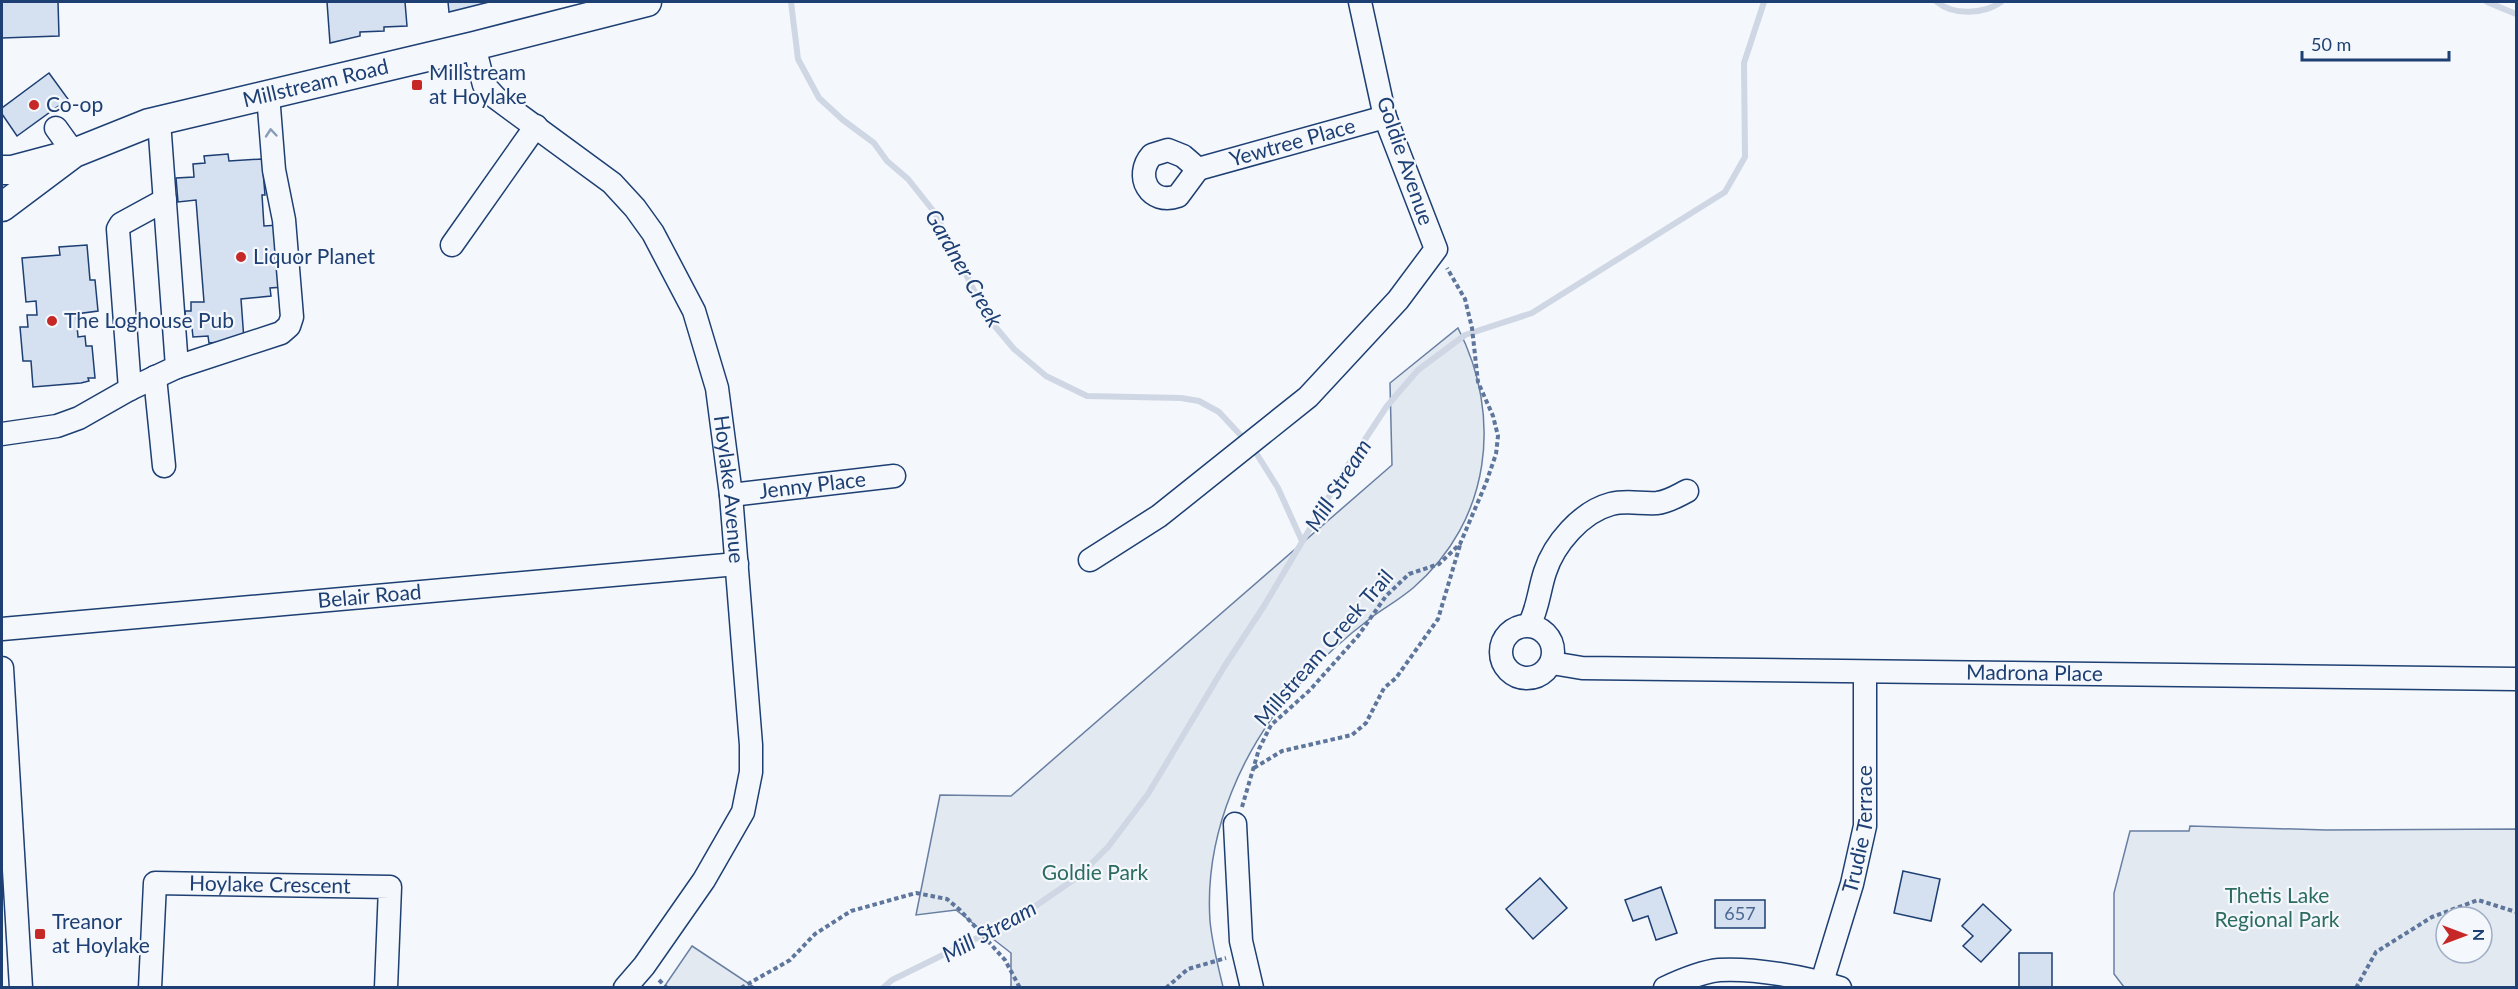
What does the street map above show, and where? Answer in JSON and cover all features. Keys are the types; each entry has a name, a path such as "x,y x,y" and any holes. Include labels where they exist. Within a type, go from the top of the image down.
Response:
{"main road":[{"name":"Millstream Road","path":"2,207 74,153 159,121 648,2"},
{"path":"2,170 12,170 74,153"}],"street":[{"name":"Goldie Avenue","path":"1360,2 1385,117 1436,249"},
{"name":"Hoylake Avenue","path":"474,46 484,85 496,98 612,183 635,208 653,233 694,311 717,388 731,495 751,745 751,772 743,812 704,880 644,966 625,987"},
{"path":"2,434 57,426 79,418 130,389 177,367 281,333 289,326 292,317 284,220 274,170 268,95"},
{"name":"Yewtree Place","path":"1198,169 1385,117"},
{"path":"159,121 177,367"},
{"path":"452,246 536,126"},
{"path":"56,128 74,153"},
{"path":"130,389 118,229 122,224 165,200"},
{"path":"1090,560 1159,516 1308,397 1398,300 1436,249"},
{"path":"155,377 164,466"},
{"name":"Jenny Place","path":"731,495 894,476"},
{"path":"1529,625 1535,615 1551,558 1572,529 1598,509 1612,504 1659,502 1687,491"},
{"name":"Belair Road","path":"2,629 737,564"},
{"path":"1529,625 1541,629 1550,638 1554,650 1552,663 1544,673 1532,678 1520,677 1509,671 1502,660 1502,647 1507,636 1516,628 1529,625"},
{"name":"Madrona Place","path":"1552,663 1582,668 2517,679"},
{"path":"2,668 21,987"},
{"name":"Trudie Terrace","path":"1831,985 1865,826 1865,672"},
{"path":"1235,824 1241,941 1252,987"},
{"name":"Hoylake Crescent","path":"150,987 155,883 390,887 386,987"},
{"path":"1665,987 1718,970 1751,971 1831,985"}],"path":[{"name":"Millstream Creek Trail","path":"1235,824 1258,749 1271,725 1310,690 1358,636 1386,596 1409,574 1439,564 1460,544 1496,454 1498,436 1493,416 1478,382 1472,328 1465,299 1436,249"},
{"path":"1254,768 1282,751 1352,735 1366,723 1384,688 1396,678 1438,619 1460,544"},
{"path":"741,987 790,960 815,934 851,911 916,893 947,899 960,910 1005,960 1020,987"},
{"path":"2356,987 2376,952 2432,917 2478,900 2517,912"},
{"path":"1166,987 1188,969 1244,955"},
{"path":"655,975 667,987"}],"green space":[{"name":"Goldie Park","path":"1458,328 1472,362 1481,396 1484,431 1482,466 1473,499 1459,531 1439,561 1413,588 1363,624 1318,664 1281,706 1245,762 1221,823 1210,888 1211,929 1223,987 1011,987 1011,953 956,910 916,915 940,795 1011,796 1392,465 1390,383"},
{"name":"Thetis Lake Regional Park","path":"2190,826 2326,830 2516,829 2516,987 2124,987 2114,974 2114,893 2130,831 2189,831"},
{"path":"692,946 754,987 664,987"}],"building":[{"path":"2,2 58,2 59,36 2,38"},
{"path":"327,2 405,2 407,26 384,27 384,31 360,32 360,36 330,43"},
{"path":"448,2 489,2 449,12"},
{"path":"49,73 68,99 17,136 2,114 2,108"},
{"name":"Liquor Planet","path":"228,154 229,161 262,159 265,195 262,195 264,226 279,225 284,287 270,288 271,296 241,299 244,340 209,343 208,336 193,337 192,328 186,329 185,311 191,311 191,302 204,302 196,200 178,202 176,178 194,177 193,164 205,163 204,156"},
{"name":"The Loghouse Pub","path":"87,245 90,280 95,280 98,311 76,314 78,337 85,336 86,346 92,346 95,378 88,378 89,381 81,383 33,387 31,361 23,361 20,327 28,327 27,315 37,315 36,301 26,302 22,258 60,255 59,247"},
{"path":"1903,871 1940,879 1931,921 1894,913"},
{"path":"1540,878 1567,908 1533,939 1506,909"},
{"path":"1661,887 1677,933 1656,940 1648,916 1633,921 1625,900"},
{"path":"1715,900 1765,900 1765,928 1715,928"},
{"path":"1983,904 2011,930 1981,962 1963,946 1973,936 1962,926"},
{"path":"2019,953 2052,953 2052,988 2019,988"}],"waterway":[{"name":"Gardner Creek","path":"791,2 798,59 819,98 843,120 874,143 887,161 908,179 935,213 988,318 1014,349 1046,376 1087,396 1181,398 1199,401 1219,412 1246,441"},
{"name":"Mill Stream","path":"883,988 892,980 1018,918 1079,876 1108,847 1148,794 1343,473 1387,406 1418,370 1465,335 1532,313 1725,192 1745,157 1744,63 1764,2"},
{"name":"Mill Stream","path":"1937,2 1952,10 1969,12 1986,9 2001,2"},
{"name":"Mill Stream","path":"2487,2 2516,14"},
{"name":"Gardner Creek","path":"1253,448 1278,488 1302,541"}],"place":[{"name":"Millstream at Hoylake","path":"417,85"},
{"name":"Co-op","path":"34,105"},
{"name":"Liquor Planet","path":"241,257"},
{"name":"The Loghouse Pub","path":"52,321"},
{"name":"Treanor at Hoylake","path":"40,934"}]}
